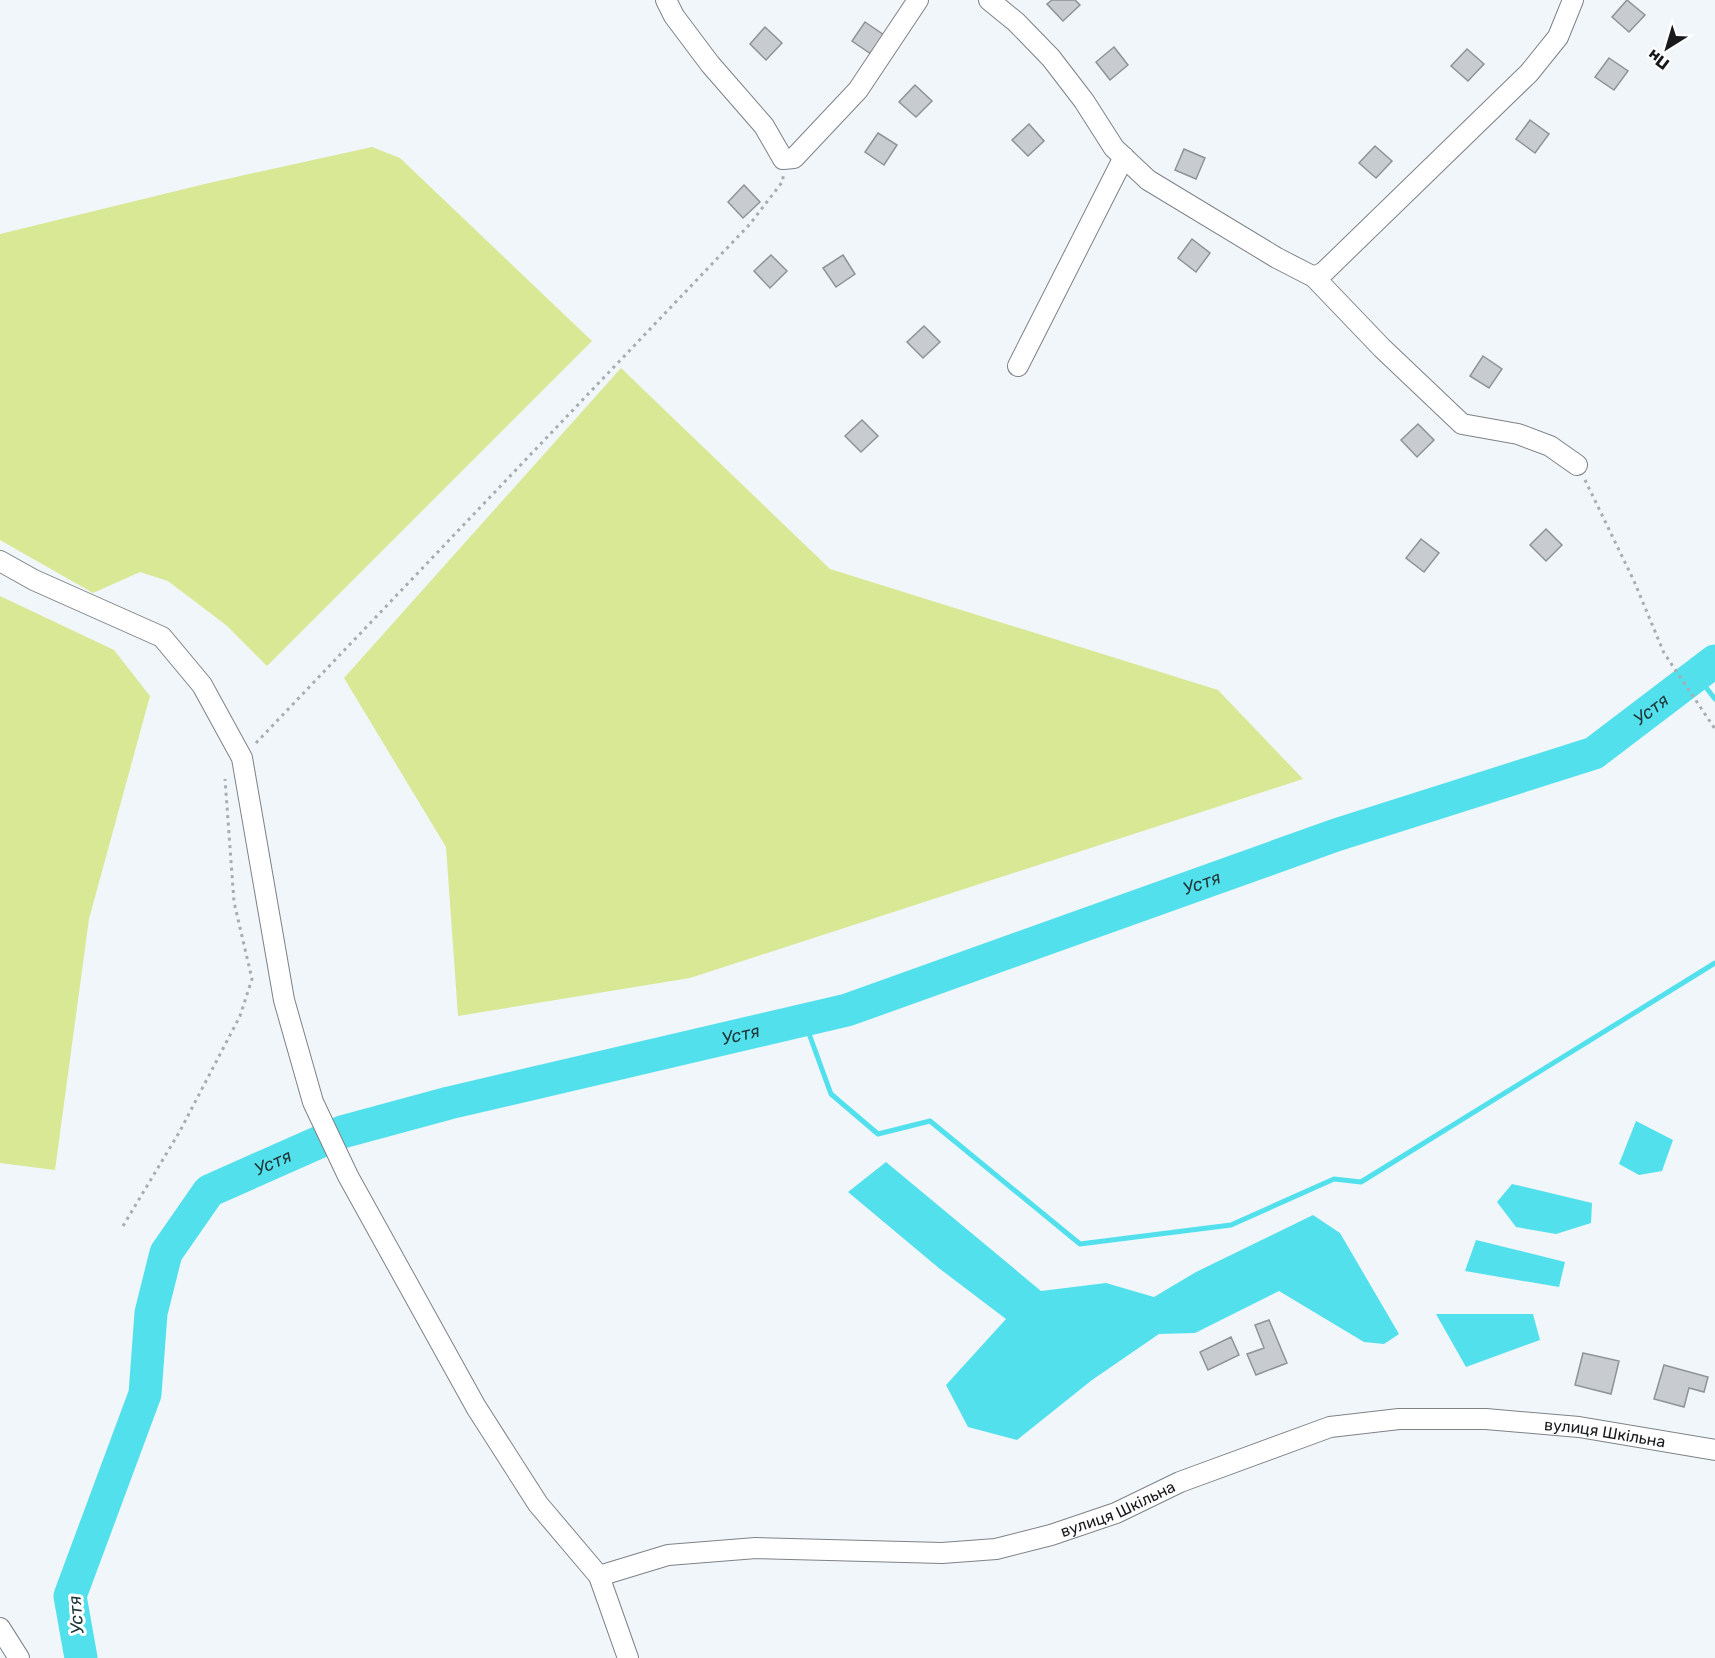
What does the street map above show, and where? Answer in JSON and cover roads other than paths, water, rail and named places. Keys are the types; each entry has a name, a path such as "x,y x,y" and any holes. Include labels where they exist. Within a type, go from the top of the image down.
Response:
{"street":[{"path":"666,0 674,16 710,64 764,126 783,159 794,158 858,90 918,0"},
{"path":"989,0 1016,22 1051,58 1084,101 1113,148 1148,180 1277,258 1314,277 1389,356 1462,424 1518,434 1550,446 1577,465"},
{"path":"1314,277 1324,272 1529,73 1558,37 1573,0"},
{"path":"1017,366 1124,158"},
{"path":"0,561 34,580 162,637 202,686 242,758 284,1000 313,1102 348,1176 476,1407 538,1504 599,1576 628,1658"},
{"name":"вулиця Шкільна","path":"599,1576 668,1555 756,1548 942,1553 996,1549 1051,1535 1116,1513 1180,1482 1330,1427 1399,1419 1486,1419 1580,1426 1715,1450"},
{"path":"0,1628 20,1658"}],"water":[{"path":"1636,1121 1673,1140 1662,1171 1639,1175 1619,1164"},
{"path":"886,1162 1041,1291 1106,1283 1154,1297 1196,1272 1313,1215 1340,1233 1399,1334 1384,1344 1364,1342 1279,1291 1195,1333 1159,1334 1092,1380 1017,1440 968,1427 946,1385 1006,1319 940,1269 848,1192"},
{"path":"1512,1184 1592,1203 1591,1223 1556,1234 1516,1227 1497,1202"},
{"path":"1476,1240 1565,1262 1559,1287 1465,1271"},
{"path":"1436,1314 1533,1314 1540,1340 1466,1367"}],"waterway":[{"name":"Устя","path":"81,1658 70,1596 145,1394 151,1313 166,1253 209,1191 342,1132 449,1103 847,1010 1336,835 1594,753 1715,661"},
{"path":"1697,676 1715,699"},
{"path":"804,1020 831,1094 878,1134 930,1121 1080,1244 1231,1225 1334,1179 1361,1182 1715,963"}]}
